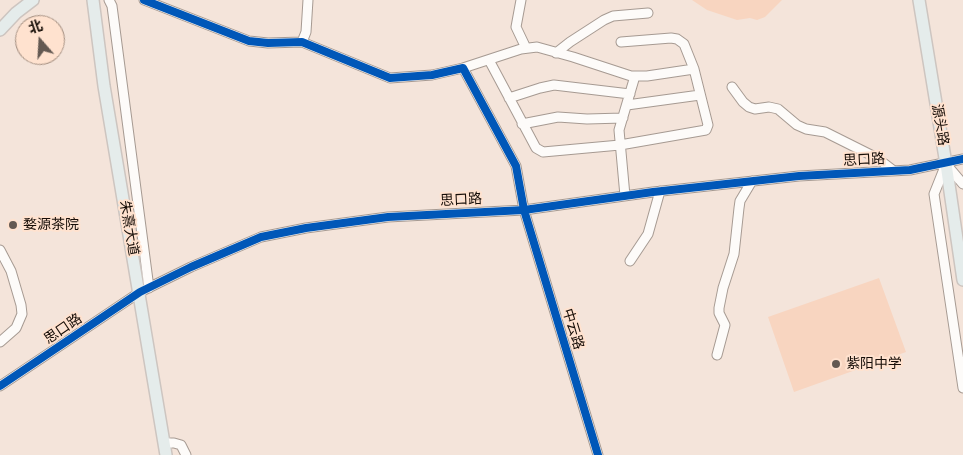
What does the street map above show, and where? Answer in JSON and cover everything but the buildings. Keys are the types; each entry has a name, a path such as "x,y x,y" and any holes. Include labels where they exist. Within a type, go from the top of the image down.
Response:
{"main road":[{"path":"0,30 32,0"},
{"name":"朱熹大道","path":"93,0 104,86 144,290 165,449"},
{"name":"源头路","path":"919,0 963,280"}],"street":[{"path":"109,0 112,6 144,290"},
{"path":"144,0 249,40 268,44 302,42 390,78 432,75 463,68 526,48 556,52 635,76 648,76 694,69"},
{"path":"302,42 306,32 308,0"},
{"path":"521,0 516,27 526,48"},
{"path":"556,52 613,16 648,13"},
{"path":"489,60 536,148 543,152 620,146 706,130 708,125 694,69 684,44 677,39 621,42"},
{"name":"中云路","path":"463,68 516,166 524,210 598,455"},
{"path":"625,196 619,130 635,76"},
{"path":"509,98 554,85 630,94"},
{"path":"732,87 749,107 756,109 770,107 778,109 797,125 806,129 825,132 877,158 894,171"},
{"path":"627,105 700,95"},
{"path":"522,124 558,117 587,119 623,118"},
{"name":"思口路","path":"0,386 144,290 191,267 261,237 306,228 388,217 524,210 660,191 799,176 910,170 963,159"},
{"path":"963,184 946,164 934,194 963,388"},
{"path":"717,354 725,325 719,313 719,308 734,254 738,208 752,181"},
{"path":"630,261 648,234 660,191"},
{"path":"0,250 11,271 22,314 16,328 0,342"},
{"path":"165,449 174,443 181,445 186,455"}],"shaded area":[{"path":"692,0 782,0 765,17 757,20 750,18 737,20 707,10"},
{"path":"879,278 906,352 794,392 768,317"}],"cycle path":[{"path":"144,0 249,41 268,43 302,42 390,78 432,75 463,68 516,166 524,210 598,455"},
{"path":"0,386 140,292 191,267 261,237 306,228 388,217 524,210 653,192 799,176 910,170 963,159"}],"place":[{"name":"婺源茶院","path":"13,225"},
{"name":"紫阳中学","path":"836,364"}]}
